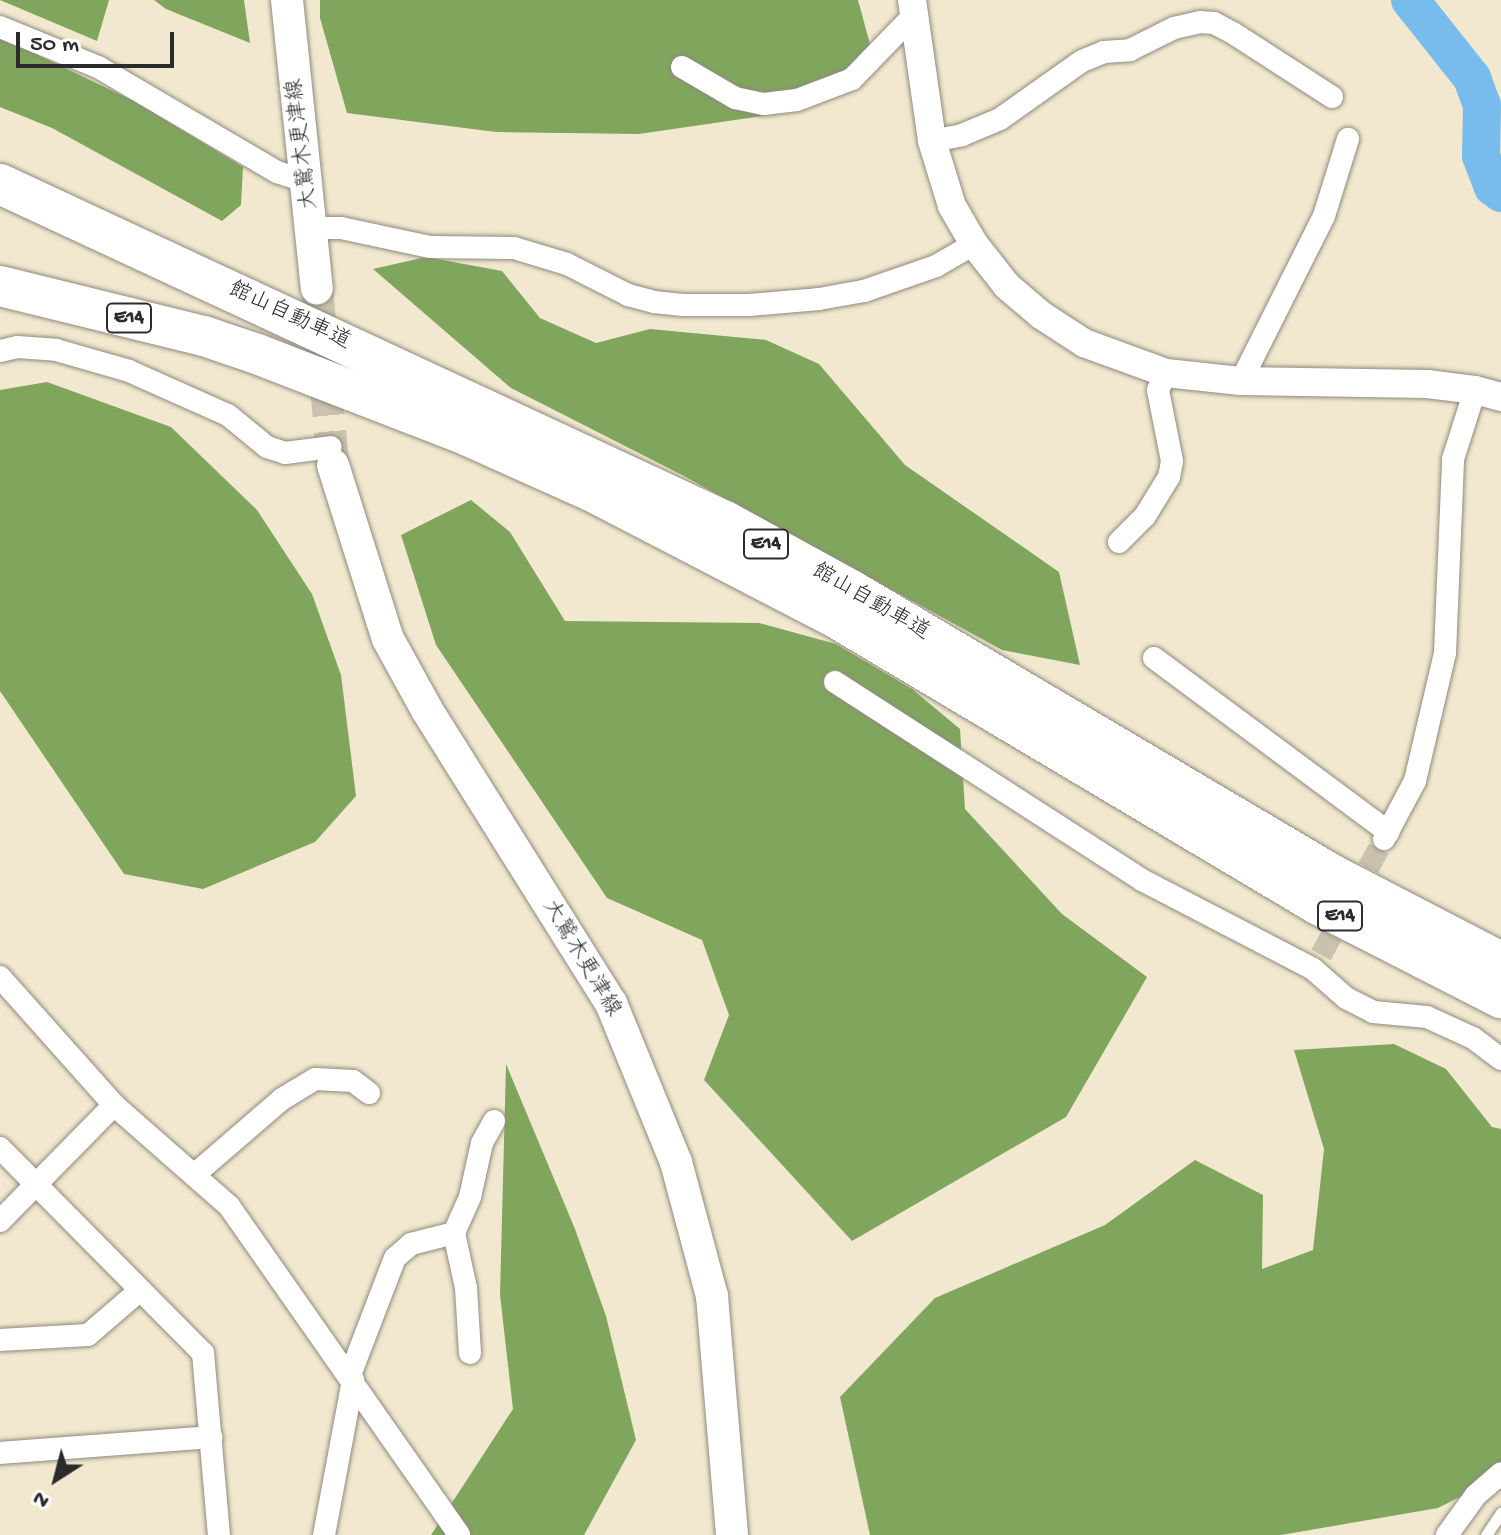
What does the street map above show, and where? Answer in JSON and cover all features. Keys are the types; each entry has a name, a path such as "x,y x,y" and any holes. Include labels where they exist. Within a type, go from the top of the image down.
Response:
{"highway":[{"name":"館山自動車道","path":"0,184 725,521 851,590 1333,875 1501,962"},
{"name":"館山自動車道","path":"0,286 204,336 257,354 468,436 591,491 836,618 1317,904 1501,998"}],"main road":[{"name":"大鷲木更津線","path":"287,0 317,288"},
{"name":"大鷲木更津線","path":"332,456 388,639 427,710 611,1003 676,1162 712,1296 732,1535"}],"street":[{"path":"682,67 735,98 764,104 797,100 852,79 913,8"},
{"path":"913,8 932,141 952,206 974,244 1007,286 1041,315 1084,343 1166,373 1241,381 1427,384 1488,394 1453,459 1445,653 1415,781 1386,836 1154,658"},
{"path":"932,141 962,135 1000,119 1082,61 1104,52 1130,50 1174,28 1200,22 1214,23 1233,33 1332,97"},
{"path":"0,27 98,67 277,172 308,182"},
{"path":"1241,381 1324,216 1348,139"},
{"path":"313,228 341,228 430,247 514,248 567,264 628,295 683,305 749,305 819,299 864,291 936,266 974,244"},
{"path":"0,351 17,347 56,350 129,371 228,415 267,447 285,453 332,456"},
{"path":"1119,542 1145,516 1169,477 1172,461 1158,390 1166,373"},
{"path":"835,682 1142,880 1317,962 1346,998 1373,1012 1427,1017 1473,1038 1501,1059"},
{"path":"0,977 114,1105 229,1206 459,1535"},
{"path":"194,1175 282,1099 315,1079 353,1081 369,1093"},
{"path":"0,1221 114,1105"},
{"path":"470,1353 466,1288 454,1233 470,1197 482,1143 494,1121"},
{"path":"0,1148 203,1353 219,1535"},
{"path":"324,1535 351,1378 395,1258 411,1244 454,1233"},
{"path":"0,1340 88,1335 139,1291"},
{"path":"0,1453 211,1437"},
{"path":"1447,1535 1476,1495 1501,1473"}],"lane":[{"path":"1486,1535 1501,1513"}],"green space":[{"path":"0,0 109,0 97,41"},
{"path":"154,0 244,0 250,43 166,9"},
{"path":"320,0 858,0 874,59 790,112 639,134 496,132 347,113 320,18"},
{"path":"0,37 134,101 243,167 241,205 222,221 52,128 0,107"},
{"path":"426,257 502,271 540,318 596,343 650,329 766,340 819,364 905,465 1059,572 1080,665 1002,650 682,475 511,388 373,269"},
{"path":"47,382 171,427 257,510 312,594 341,675 356,796 315,842 203,889 124,874 0,691 0,390"},
{"path":"471,500 510,532 565,621 759,623 836,644 912,689 960,729 965,809 1062,914 1147,977 1066,1117 852,1241 704,1080 729,1015 702,940 607,898 436,645 401,535"},
{"path":"1394,1044 1446,1069 1492,1127 1501,1129 1501,1476 1438,1508 1281,1535 870,1535 840,1397 935,1298 1105,1225 1195,1160 1263,1195 1262,1269 1313,1250 1324,1149 1294,1050"},
{"path":"506,1064 575,1229 606,1316 636,1440 584,1535 431,1535 513,1409 500,1295"}],"waterway":[{"path":"1410,0 1472,78 1482,105 1481,156 1493,187 1501,193"}],"tunnel":[{"path":"317,288 333,465"},
{"path":"1321,955 1384,839"}]}
